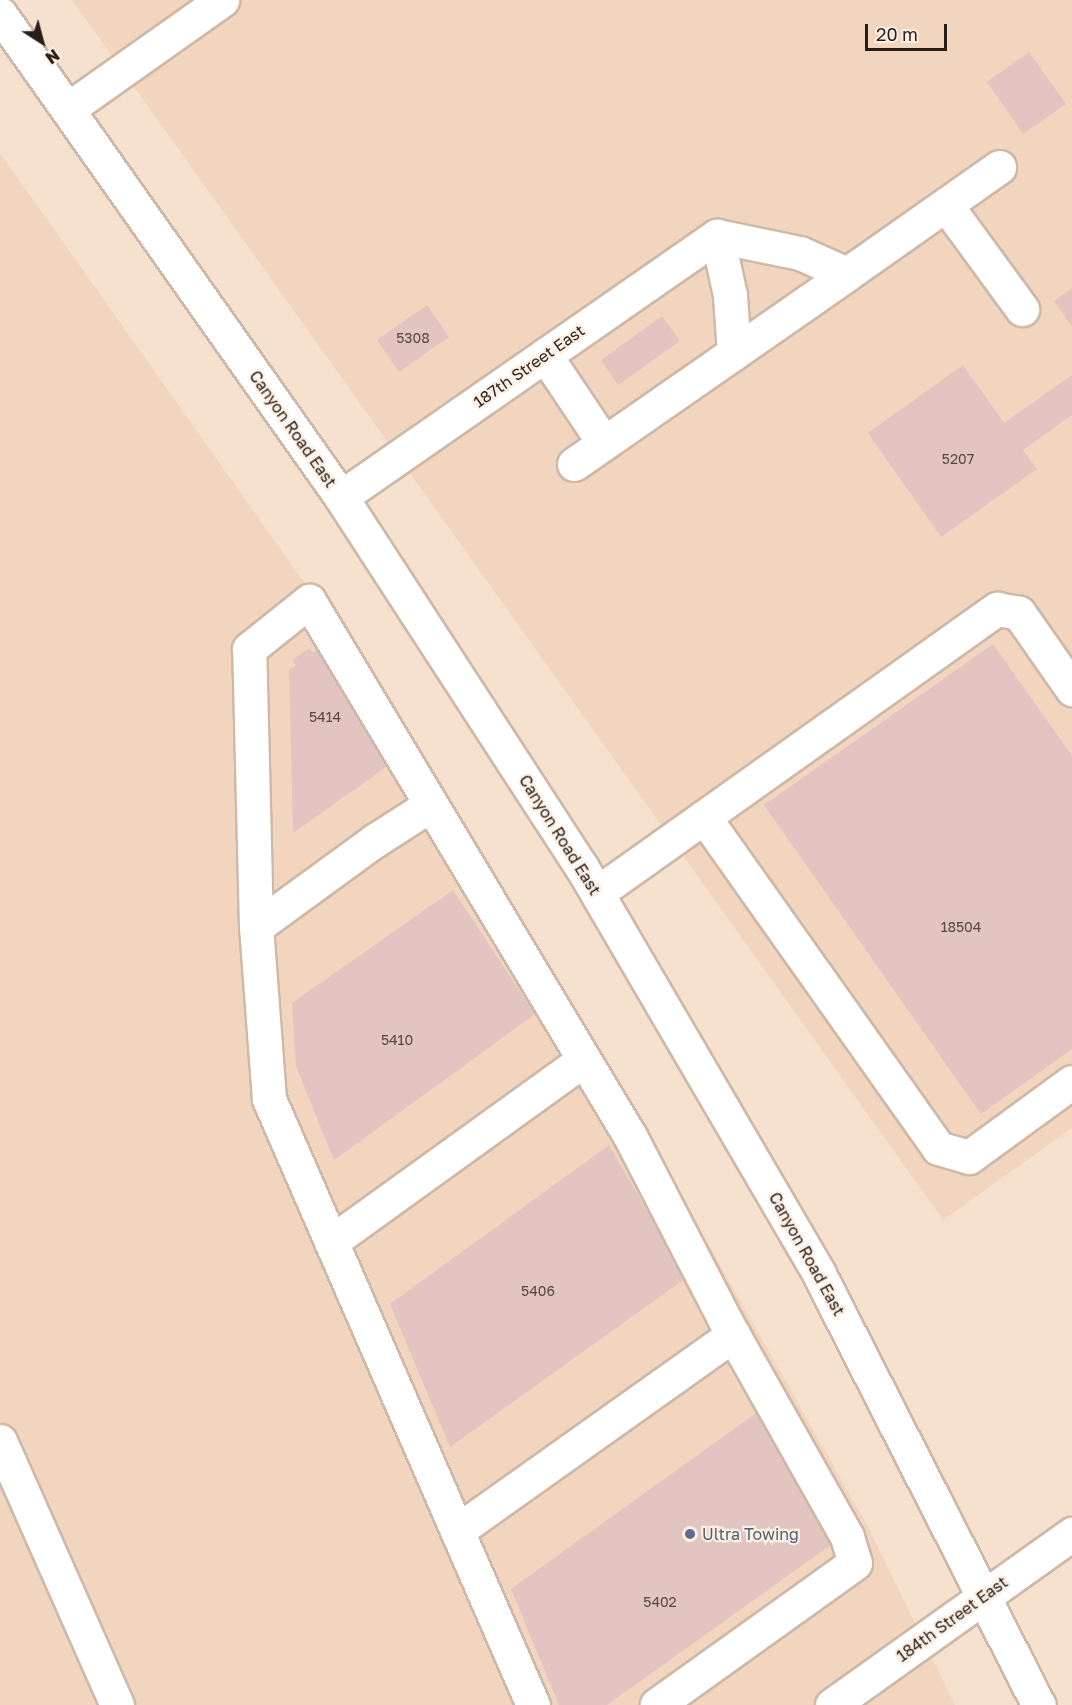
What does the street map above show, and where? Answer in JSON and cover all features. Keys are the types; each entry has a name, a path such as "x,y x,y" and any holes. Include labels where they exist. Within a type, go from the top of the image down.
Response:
{"main road":[{"path":"68,109 222,0"},
{"name":"Canyon Road East","path":"0,15 341,497 597,893 819,1274 1040,1705"},
{"path":"574,464 999,168"},
{"path":"946,205 1022,309"},
{"path":"734,353 730,295 717,236 800,253 847,274"},
{"name":"187th Street East","path":"341,497 717,236"},
{"path":"545,355 604,443"},
{"path":"533,1705 268,1099 256,927 249,649 309,601 630,1136 733,1335 847,1536 855,1563 657,1705"},
{"path":"597,893 997,609 1019,613 1072,689"},
{"path":"256,927 374,841 430,805"},
{"path":"704,817 938,1148 969,1157 1072,1082"},
{"path":"331,1242 583,1060"},
{"path":"457,1531 733,1335"},
{"path":"0,1441 117,1705"},
{"name":"184th Street East","path":"832,1705 1072,1534"}],"shaded area":[{"path":"72,0 1072,0 1072,1128 943,1220"},
{"path":"0,153 354,653 604,1059 868,1527 955,1705 0,1705"}],"building":[{"path":"1029,52 1066,104 1023,134 987,82"},
{"path":"1072,288 1072,327 1054,301"},
{"path":"427,305 449,337 399,372 377,340"},
{"path":"662,316 680,341 618,385 601,360"},
{"path":"963,365 1004,423 1072,375 1072,415 1023,450 1037,469 941,537 868,433"},
{"path":"993,644 1072,756 1072,1049 981,1114 764,805"},
{"path":"310,648 313,653 318,650 389,765 293,833 289,670 296,665 292,660"},
{"path":"453,890 535,1014 334,1160 296,1066 292,1003"},
{"path":"609,1145 686,1278 450,1447 390,1304"},
{"path":"759,1411 832,1544 607,1705 559,1705 511,1589"}],"place":[{"name":"Ultra Towing","path":"690,1534"}]}
